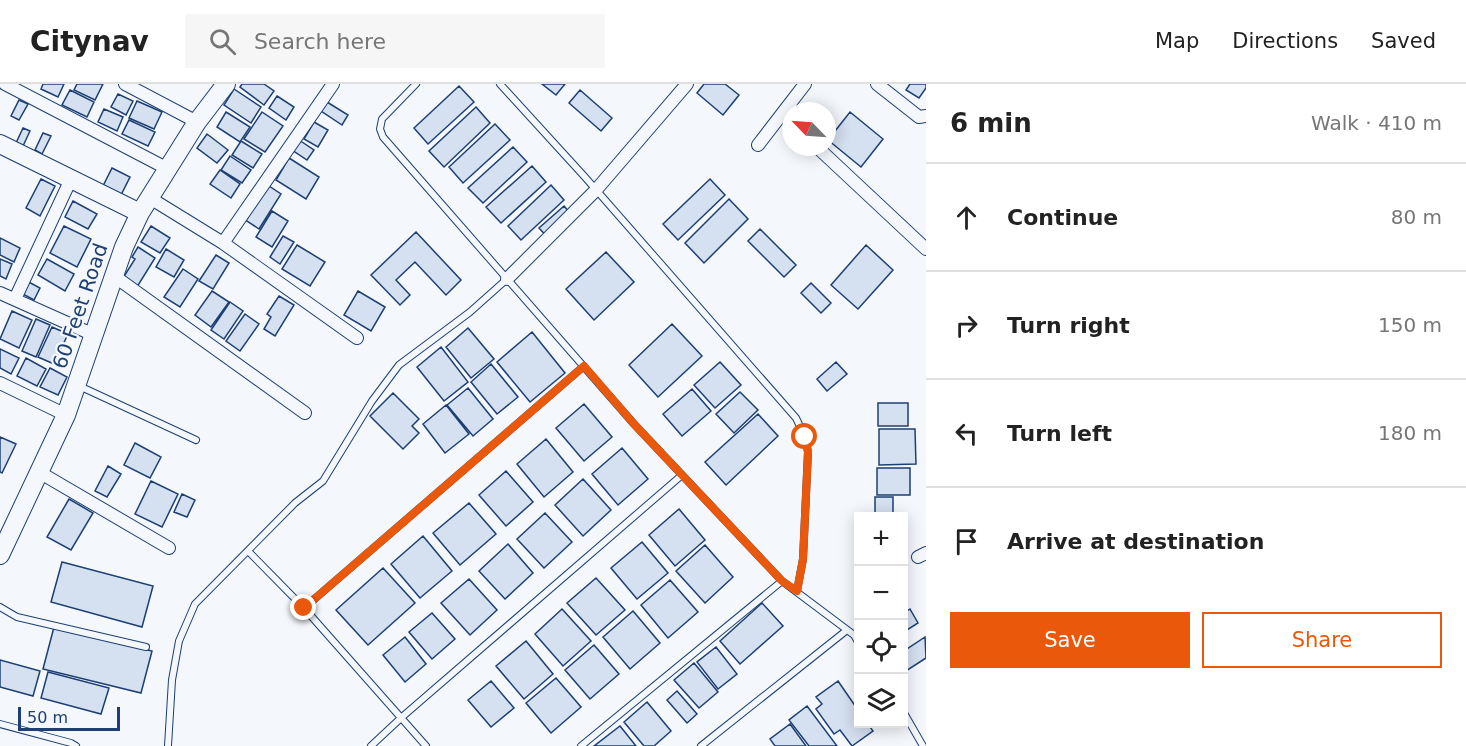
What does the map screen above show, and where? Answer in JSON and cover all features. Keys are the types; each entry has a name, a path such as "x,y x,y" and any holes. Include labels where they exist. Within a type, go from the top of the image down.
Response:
{"street":[{"path":"5,84 168,169"},
{"path":"124,84 197,122"},
{"name":"60 Feet Road","path":"0,555 66,415 124,247 145,206 197,122 226,84"},
{"path":"223,243 333,84"},
{"path":"507,279 596,190 687,84"},
{"path":"795,102 805,84"},
{"path":"877,84 919,117 926,116"},
{"path":"758,145 782,123"},
{"path":"0,144 71,179 145,206 223,243 357,338"},
{"path":"827,156 926,249"},
{"path":"15,299 71,179"},
{"path":"114,276 305,413"},
{"path":"0,293 94,335"},
{"path":"0,383 66,415"},
{"path":"39,471 168,548"}],"lane":[{"path":"416,84 382,119 380,129 383,136 634,424 782,581 854,635"},
{"path":"500,84 796,418 805,437 808,452 803,559 797,591"},
{"path":"168,746 172,680 179,641 195,604 295,503 323,481 372,401 399,365 471,312 507,279"},
{"path":"304,608 584,366"},
{"path":"76,385 196,440"},
{"path":"371,746 682,475"},
{"path":"248,551 304,608 426,746"},
{"path":"581,746 782,581"},
{"path":"0,607 17,617 146,647"},
{"path":"701,746 847,630"},
{"path":"908,721 923,746"},
{"path":"0,724 71,742 76,746"}],"building":[{"path":"43,84 64,84 58,97 41,89"},
{"path":"77,84 103,84 95,100 74,90"},
{"path":"242,84 264,84 274,91 264,105 240,87"},
{"path":"542,84 565,84 556,95"},
{"path":"704,84 725,84 739,95 723,115 697,93"},
{"path":"910,84 926,84 919,98 906,90"},
{"path":"459,86 474,102 428,144 414,128"},
{"path":"234,89 261,107 251,123 224,105"},
{"path":"70,90 94,102 87,117 62,105"},
{"path":"580,90 612,118 601,131 569,103"},
{"path":"118,94 133,101 126,115 111,107"},
{"path":"277,96 294,107 286,120 269,108"},
{"path":"19,100 28,104 19,120 11,116"},
{"path":"137,101 162,112 154,129 129,118"},
{"path":"327,102 348,115 342,125 321,111"},
{"path":"476,107 490,123 444,167 429,151"},
{"path":"104,109 123,117 117,131 98,122"},
{"path":"226,112 250,127 240,142 217,127"},
{"path":"262,112 283,126 265,152 244,139"},
{"path":"850,112 883,139 861,167 836,147 836,130"},
{"path":"129,120 155,132 148,146 122,134"},
{"path":"314,122 328,130 318,147 304,139"},
{"path":"495,124 510,140 463,183 449,167"},
{"path":"23,128 30,131 23,146 16,143"},
{"path":"43,133 51,136 42,154 35,150"},
{"path":"207,134 228,150 217,163 197,148"},
{"path":"299,140 314,150 307,160 292,150"},
{"path":"241,141 262,154 253,168 232,155"},
{"path":"513,147 527,162 483,203 468,188"},
{"path":"230,156 251,170 242,183 221,170"},
{"path":"289,158 319,177 306,199 276,180"},
{"path":"532,166 546,182 501,223 486,207"},
{"path":"112,168 130,177 121,195 103,186"},
{"path":"220,170 240,184 231,198 210,184"},
{"path":"41,179 55,186 40,216 26,208"},
{"path":"710,179 725,195 678,240 663,224"},
{"path":"266,184 281,194 259,229 244,219"},
{"path":"551,185 564,200 521,240 508,226"},
{"path":"729,199 748,219 704,263 685,243"},
{"path":"73,201 97,214 88,229 65,217"},
{"path":"564,206 575,219 551,241 539,228"},
{"path":"272,211 288,221 272,247 256,237"},
{"path":"64,226 91,239 77,267 50,253"},
{"path":"151,226 170,238 160,253 141,242"},
{"path":"760,229 796,265 784,277 748,241"},
{"path":"416,232 461,280 446,295 415,262 396,280 410,295 400,305 371,275"},
{"path":"283,236 294,242 280,264 270,257"},
{"path":"0,238 20,248 14,262 0,255"},
{"path":"297,245 325,262 310,286 282,269"},
{"path":"866,245 893,270 858,309 831,285"},
{"path":"138,247 155,258 137,287 123,278 135,259 132,257"},
{"path":"166,249 184,260 174,277 156,267"},
{"path":"606,252 634,282 594,320 566,289"},
{"path":"216,255 229,263 213,289 199,281"},
{"path":"0,259 12,264 6,279 0,276"},
{"path":"47,259 74,274 65,291 38,275"},
{"path":"183,269 198,279 180,307 164,297"},
{"path":"25,280 40,288 34,300 19,292"},
{"path":"811,283 831,303 821,313 801,293"},
{"path":"212,291 229,302 211,327 195,315"},
{"path":"358,291 385,307 371,331 344,315"},
{"path":"279,296 294,305 275,336 264,329 271,317 267,314"},
{"path":"230,302 243,311 224,339 211,330"},
{"path":"12,311 32,320 19,348 0,339"},
{"path":"245,314 259,324 240,351 226,341"},
{"path":"36,319 50,325 36,357 22,351"},
{"path":"672,324 702,356 658,397 629,365"},
{"path":"52,327 68,334 54,364 38,357"},
{"path":"468,328 494,359 471,378 446,347"},
{"path":"532,332 565,373 530,402 497,362"},
{"path":"441,347 468,382 444,401 417,367"},
{"path":"0,349 19,358 11,374 0,368"},
{"path":"26,358 46,369 37,386 17,376"},
{"path":"720,362 741,385 715,408 694,385"},
{"path":"836,362 847,374 827,391 817,379"},
{"path":"491,364 518,397 497,414 471,382"},
{"path":"50,368 67,377 58,395 40,387"},
{"path":"468,388 493,419 473,436 447,405"},
{"path":"692,389 711,411 682,436 663,414"},
{"path":"740,392 758,410 734,433 716,414"},
{"path":"393,393 419,419 412,426 419,433 403,449 370,416"},
{"path":"878,403 908,403 908,426 878,426"},
{"path":"584,404 612,437 584,461 556,428"},
{"path":"446,405 469,434 445,453 423,424"},
{"path":"758,414 778,436 726,485 705,462"},
{"path":"879,429 915,429 916,464 879,465"},
{"path":"0,437 16,444 2,473 0,472"},
{"path":"546,439 573,472 544,497 517,464"},
{"path":"135,443 161,457 150,478 124,465"},
{"path":"622,448 648,479 618,505 592,474"},
{"path":"108,466 121,474 107,497 95,491"},
{"path":"877,468 910,468 910,495 877,495"},
{"path":"506,471 533,502 506,526 479,495"},
{"path":"583,479 611,510 583,536 555,505"},
{"path":"151,481 178,494 162,527 135,514"},
{"path":"182,494 195,500 187,517 174,512"},
{"path":"875,497 893,497 893,512 875,512"},
{"path":"69,499 93,513 71,550 47,537"},
{"path":"469,503 496,534 460,565 433,533"},
{"path":"679,509 705,540 675,566 649,535"},
{"path":"545,513 572,542 544,568 517,539"},
{"path":"423,536 452,571 420,598 391,564"},
{"path":"642,542 668,573 637,599 611,568"},
{"path":"508,544 533,573 505,599 479,571"},
{"path":"705,545 733,577 705,603 676,571"},
{"path":"62,562 153,586 142,627 51,602"},
{"path":"383,568 415,603 368,645 336,610"},
{"path":"596,578 625,610 596,635 567,603"},
{"path":"469,579 497,610 470,635 441,603"},
{"path":"670,580 698,612 668,638 641,605"},
{"path":"762,603 783,626 740,664 720,641"},
{"path":"562,609 591,641 563,666 535,634"},
{"path":"910,609 918,623 908,629 908,620"},
{"path":"633,611 660,643 630,669 603,637"},
{"path":"432,613 455,639 432,659 409,632"},
{"path":"54,627 152,651 141,693 43,669"},
{"path":"405,637 426,664 405,682 383,655"},
{"path":"925,637 926,658 908,670 908,648"},
{"path":"526,641 553,674 524,699 496,666"},
{"path":"594,645 619,674 590,699 565,670"},
{"path":"716,647 737,674 718,689 697,662"},
{"path":"0,660 40,671 33,696 0,687"},
{"path":"694,663 718,692 699,708 674,680"},
{"path":"48,672 109,688 101,714 41,698"},
{"path":"556,678 581,707 551,733 526,703"},
{"path":"491,681 514,708 491,727 468,700"},
{"path":"838,681 854,704 854,728 871,728 873,731 852,746 840,730 834,734 816,709 822,704 816,697"},
{"path":"677,691 697,714 687,723 667,700"},
{"path":"647,702 671,731 654,746 644,746 624,722"},
{"path":"807,706 837,746 809,746 789,720"},
{"path":"790,724 806,746 775,746 770,739"},
{"path":"620,726 636,746 594,746"}],"route":[{"path":"304,608 584,366 634,424 782,581 797,591 803,559 808,452 805,437"}]}
